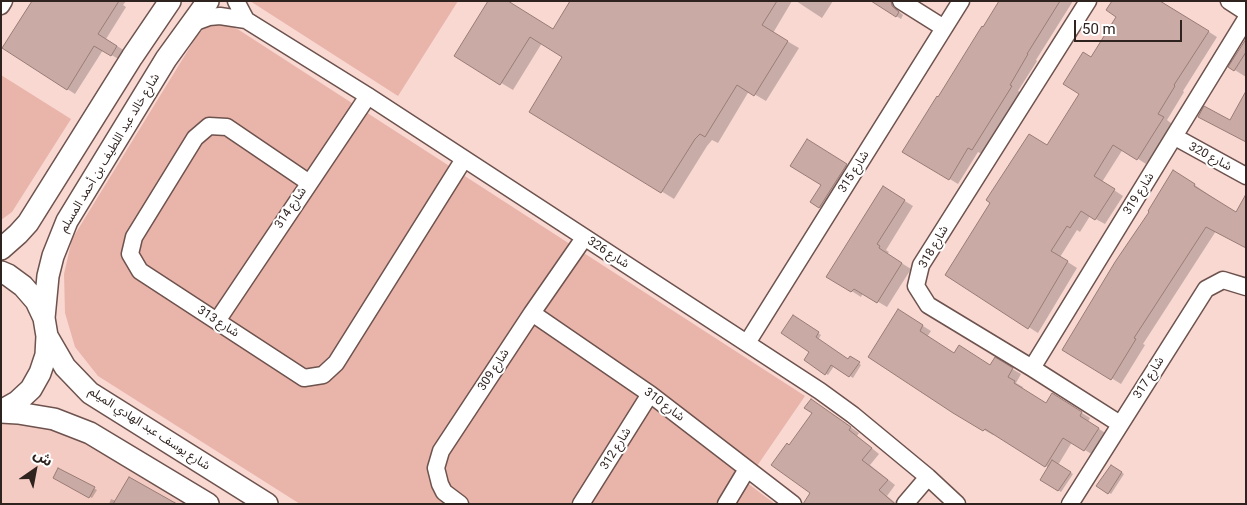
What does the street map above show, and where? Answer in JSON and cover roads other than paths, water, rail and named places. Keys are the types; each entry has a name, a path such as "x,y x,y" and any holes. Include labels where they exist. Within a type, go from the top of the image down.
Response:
{"street":[{"path":"1,6 4,1"},
{"name":"شارع خالد عبد اللطيف بن أحمد المسلم","path":"1,411 17,402 30,389 40,373 46,355 48,276 53,256 67,221 166,59 208,1"},
{"path":"236,1 246,20"},
{"path":"901,1 944,28"},
{"name":"شارع 315","path":"747,343 961,1"},
{"name":"شارع 318","path":"1088,1 921,265 916,286 928,305 1120,424"},
{"path":"1229,1 1246,12"},
{"path":"1,249 28,223 167,3"},
{"name":"شارع 326","path":"190,24 220,16 246,20 368,96 820,391 853,415 928,477 957,504"},
{"name":"شارع 319","path":"1032,368 1246,19"},
{"name":"شارع 314","path":"217,321 308,182 368,96"},
{"name":"شارع 313","path":"308,182 227,127 209,126 195,138 134,237 130,254 140,270 304,378 324,375 336,363 464,159"},
{"name":"شارع 320","path":"1174,137 1246,176"},
{"path":"69,158 78,171 95,175"},
{"name":"شارع 309","path":"460,504 444,492 440,484 436,468 441,451 584,238"},
{"name":"شارع يوسف عبد الهادي الميلم","path":"1,272 8,274 24,286 36,300 46,327 65,367 90,393 267,504"},
{"name":"شارع 317","path":"1070,504 1206,288 1223,280 1246,287"},
{"name":"شارع 310","path":"532,313 650,394 793,504"},
{"name":"شارع 312","path":"581,504 650,394"},
{"path":"1,411 54,419 90,433 208,504"},
{"path":"726,504 747,469"},
{"path":"905,504 928,477"}]}
